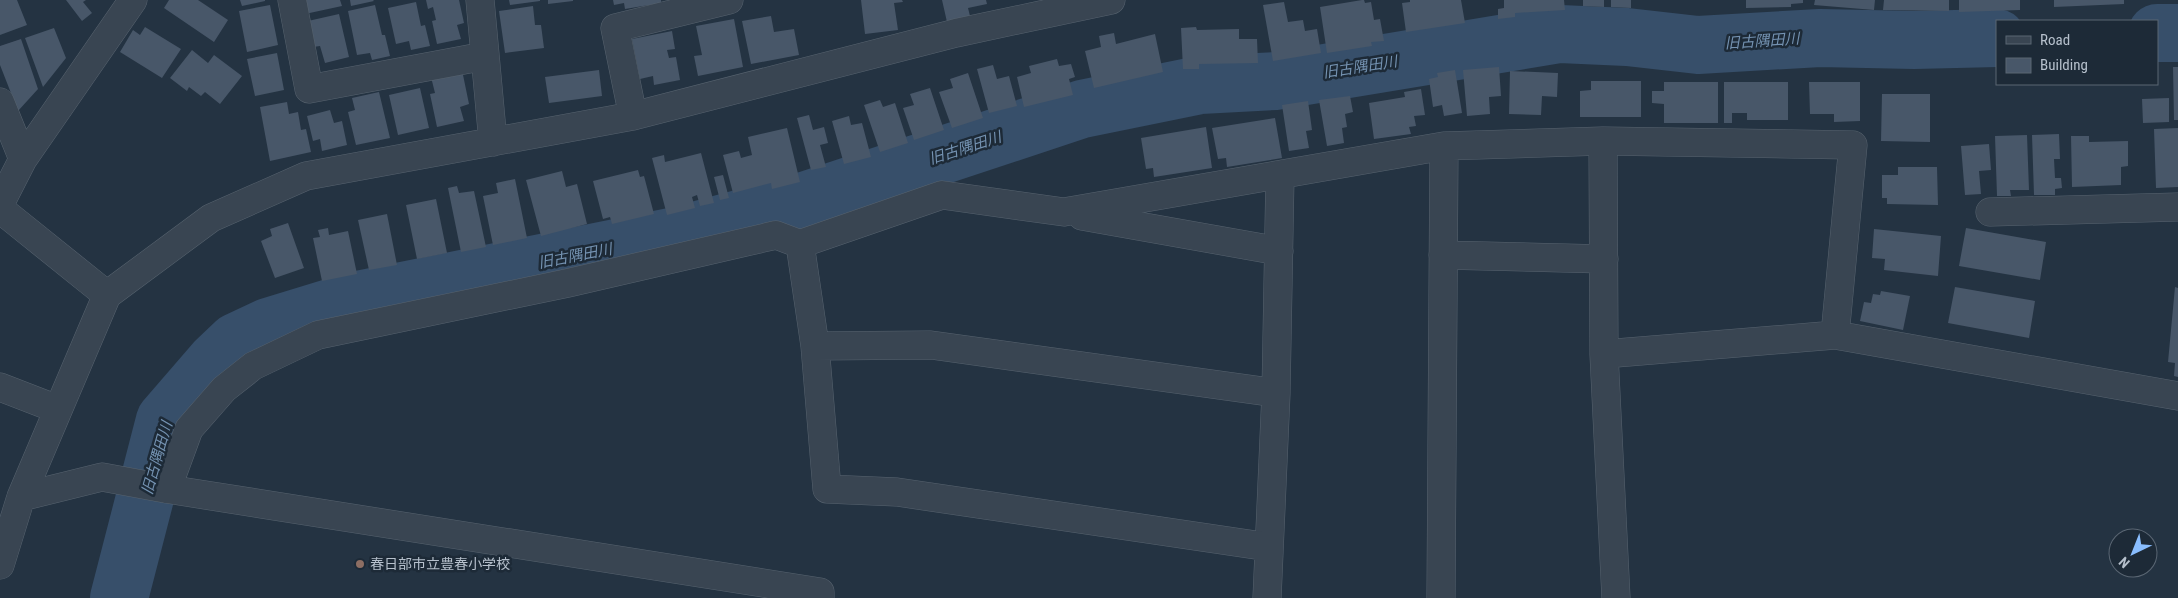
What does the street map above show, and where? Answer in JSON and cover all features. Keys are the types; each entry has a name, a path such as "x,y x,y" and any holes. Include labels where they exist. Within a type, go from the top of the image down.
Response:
{"street":[{"path":"0,204 23,159 133,0"},
{"path":"292,0 309,89 485,56"},
{"path":"480,0 493,142"},
{"path":"633,116 615,28 729,0"},
{"path":"0,565 6,524 21,497 57,409 107,296 211,218 306,176 633,116 956,34 1111,0"},
{"path":"0,102 23,159"},
{"path":"1603,141 1604,354 1616,598"},
{"path":"1064,212 1444,146 1603,141 1853,145 1835,335"},
{"path":"1441,598 1444,146"},
{"path":"1266,598 1276,394 1280,175"},
{"path":"167,489 190,429 224,389 253,366 318,335 568,283 776,235 800,244 942,195 1064,212 1279,251"},
{"path":"1990,212 2178,207"},
{"path":"0,209 107,296"},
{"path":"800,244 815,346 827,489 897,492 1268,547"},
{"path":"1444,255 1604,259"},
{"path":"1604,354 1835,335 2178,396"},
{"path":"815,346 931,345 1276,394"},
{"path":"0,387 57,409"},
{"path":"21,497 102,477 167,489 810,590 820,592 820,598"}],"building":[{"path":"0,0 17,0 27,25 0,35"},
{"path":"66,0 86,0 83,2 92,13 82,21"},
{"path":"169,0 198,0 228,20 214,42 164,8"},
{"path":"240,0 265,0 265,1 242,6"},
{"path":"302,0 340,0 342,6 305,14"},
{"path":"350,0 373,0 374,1 351,6"},
{"path":"426,0 459,0 464,23 457,25 461,39 437,44 432,21 436,20 433,7 428,9"},
{"path":"509,0 540,0 540,1 510,5"},
{"path":"548,0 573,0 573,1 548,4"},
{"path":"613,0 661,0 661,3 625,9 624,3 614,5"},
{"path":"861,0 902,0 903,2 894,3 898,30 865,34"},
{"path":"942,0 986,0 987,4 968,8 970,16 947,22"},
{"path":"1364,0 1365,3 1371,2 1374,20 1380,19 1384,41 1371,42 1372,46 1327,53 1320,7"},
{"path":"1410,0 1461,0 1465,23 1406,32 1402,3 1410,2"},
{"path":"1504,0 1564,0 1565,10 1515,13 1515,17 1498,19 1498,9 1504,8"},
{"path":"1583,0 1604,0 1604,7 1583,6"},
{"path":"1611,0 1631,0 1631,8 1611,7"},
{"path":"1746,0 1803,0 1803,3 1791,4 1791,7 1746,8"},
{"path":"1815,0 1875,0 1874,10 1814,5"},
{"path":"1884,0 1949,0 1949,11 1883,10"},
{"path":"1959,0 2020,0 2020,10 1959,12"},
{"path":"2054,0 2124,0 2124,4 2054,7"},
{"path":"416,2 421,26 425,25 430,46 411,50 409,41 396,44 388,8"},
{"path":"1284,2 1288,22 1303,20 1305,31 1317,29 1321,53 1273,61 1263,5"},
{"path":"270,5 278,45 247,52 239,11"},
{"path":"375,5 382,35 385,35 390,56 372,60 370,53 357,55 348,11"},
{"path":"533,6 535,25 541,25 544,48 505,53 499,11"},
{"path":"339,14 349,57 325,63 320,46 313,47 308,21"},
{"path":"771,16 774,32 794,29 799,55 751,64 742,21"},
{"path":"734,19 743,67 698,76 694,56 702,55 696,26"},
{"path":"145,27 181,49 162,78 120,52 133,30 140,35"},
{"path":"1196,27 1197,30 1239,29 1239,39 1257,39 1258,63 1199,64 1199,69 1183,69 1181,28"},
{"path":"54,28 66,58 43,87 25,38"},
{"path":"672,31 675,49 667,50 669,58 676,57 680,80 654,85 653,76 640,79 632,39"},
{"path":"1114,33 1116,44 1155,34 1163,72 1094,88 1085,51 1101,47 1099,36"},
{"path":"21,39 38,89 18,111 0,65 0,46"},
{"path":"192,50 208,63 214,55 242,76 220,104 205,92 201,96 189,87 187,91 170,78"},
{"path":"277,53 284,90 255,96 247,59"},
{"path":"1057,59 1059,66 1071,64 1075,77 1069,79 1073,95 1024,107 1017,77 1031,73 1029,66"},
{"path":"993,65 997,79 1009,76 1017,106 989,113 977,69"},
{"path":"1499,67 1501,96 1489,97 1490,114 1467,116 1463,70"},
{"path":"2173,67 2178,67 2178,120 2174,120"},
{"path":"462,70 469,104 460,107 464,121 437,127 430,94 435,93 431,77"},
{"path":"599,70 602,96 549,103 545,77"},
{"path":"1455,70 1462,113 1444,116 1442,105 1433,107 1429,79 1438,77 1437,73"},
{"path":"1510,71 1558,73 1557,97 1542,96 1541,115 1509,114"},
{"path":"968,73 983,118 952,128 939,92 953,88 950,79"},
{"path":"1591,81 1641,81 1641,117 1580,117 1580,91 1591,90"},
{"path":"1664,82 1718,82 1718,123 1664,123 1664,104 1652,103 1652,91 1664,91"},
{"path":"1724,82 1788,82 1788,120 1747,120 1747,113 1732,113 1732,123 1724,123"},
{"path":"1809,82 1860,82 1860,121 1834,122 1834,114 1810,114"},
{"path":"420,88 429,128 398,135 389,95"},
{"path":"930,88 944,130 914,140 903,108 914,105 910,94"},
{"path":"1421,89 1425,115 1414,116 1416,126 1409,127 1411,134 1374,139 1369,103 1405,97 1404,92"},
{"path":"379,92 390,138 356,145 348,112 355,110 352,98"},
{"path":"1882,94 1930,94 1930,142 1881,141"},
{"path":"1350,96 1353,112 1345,114 1347,127 1342,128 1344,143 1327,146 1319,100"},
{"path":"2169,98 2169,122 2143,123 2142,99"},
{"path":"880,100 883,107 895,103 908,143 880,152 864,105"},
{"path":"1308,101 1312,130 1306,131 1309,148 1289,151 1282,105"},
{"path":"287,102 289,114 298,112 301,130 306,129 311,152 270,161 260,107"},
{"path":"330,110 334,123 342,121 347,145 322,151 320,139 313,141 307,116"},
{"path":"809,115 813,130 824,127 828,143 820,145 826,167 811,170 797,118"},
{"path":"849,116 851,125 862,123 871,157 844,164 832,121"},
{"path":"1275,118 1282,158 1227,167 1226,158 1218,159 1212,128"},
{"path":"1206,127 1212,168 1154,177 1153,168 1146,169 1141,138"},
{"path":"787,128 800,182 772,189 771,183 733,193 723,155 739,151 741,158 752,155 748,137"},
{"path":"2178,128 2178,187 2156,188 2154,129"},
{"path":"2059,134 2060,159 2054,159 2055,178 2061,178 2062,188 2055,189 2055,195 2034,195 2032,135"},
{"path":"2027,135 2029,190 2010,190 2011,196 1997,196 1995,136"},
{"path":"2071,136 2089,136 2089,142 2128,141 2128,166 2121,167 2121,185 2072,187"},
{"path":"1989,144 1991,170 1979,171 1981,194 1965,195 1961,146"},
{"path":"701,153 714,203 700,206 697,195 692,197 695,208 667,215 652,158 664,155 665,162"},
{"path":"1898,167 1937,167 1938,205 1887,204 1887,198 1882,198 1882,175 1898,175"},
{"path":"638,170 640,177 644,176 654,214 612,224 610,217 603,219 593,181"},
{"path":"562,171 566,187 577,184 587,224 541,236 526,180"},
{"path":"723,175 729,198 720,200 714,177"},
{"path":"515,179 527,238 493,245 483,196 498,193 496,183"},
{"path":"457,186 459,193 474,191 486,247 461,252 448,188"},
{"path":"436,199 447,253 417,259 406,205"},
{"path":"387,214 397,265 369,270 358,220"},
{"path":"288,223 304,268 275,278 261,241 272,236 270,229"},
{"path":"328,228 329,235 348,231 357,274 322,281 313,238 320,237 318,230"},
{"path":"1966,228 2046,242 2040,280 1959,266"},
{"path":"1874,229 1941,236 1938,276 1884,270 1885,259 1872,258"},
{"path":"1955,287 2035,301 2029,338 1948,323"},
{"path":"2175,287 2178,288 2178,377 2174,376 2175,363 2168,362"},
{"path":"1881,291 1910,296 1903,330 1860,321 1864,302 1871,303 1873,294 1880,295"}],"waterway":[{"name":"旧古隅田川","path":"2158,33 2178,33"},
{"name":"旧古隅田川","path":"119,598 165,420 216,361 236,342 268,327 353,301 676,236 798,203 1082,109 1200,85 1276,81 1560,34 1627,37 1698,45 1820,38 1914,40 1996,38"}],"place":[{"name":"春日部市立豊春小学校","path":"360,564"}]}
